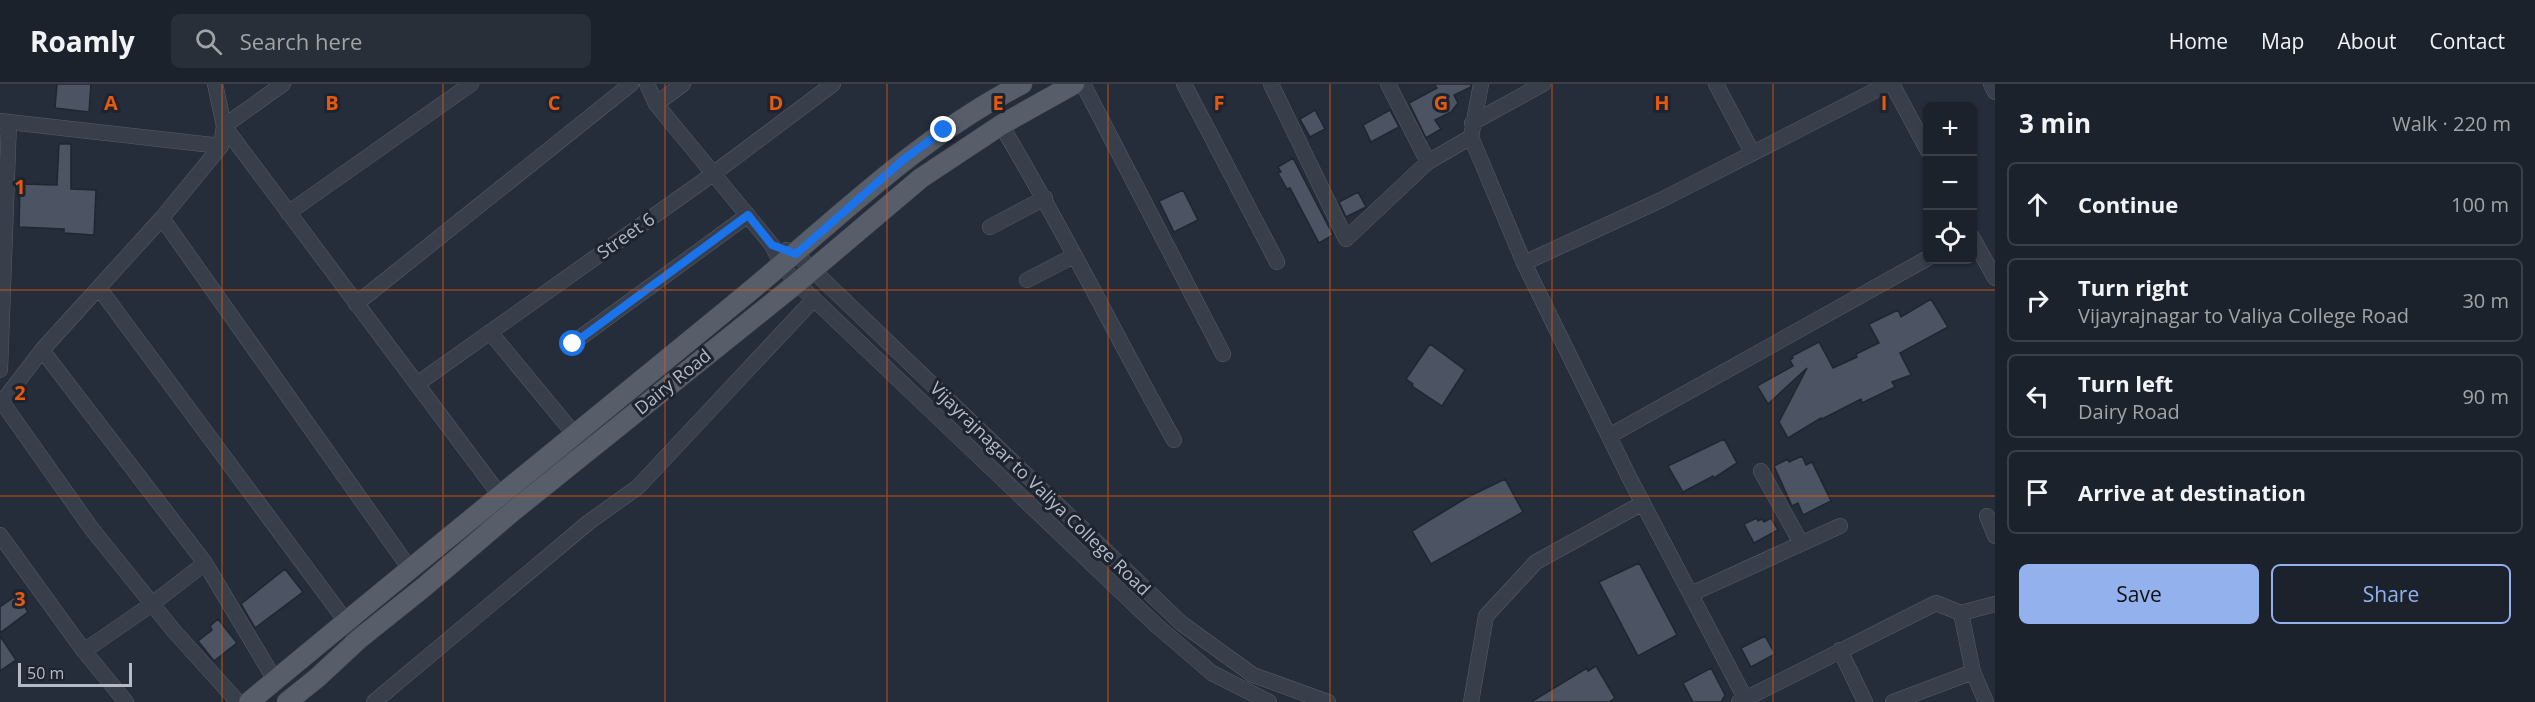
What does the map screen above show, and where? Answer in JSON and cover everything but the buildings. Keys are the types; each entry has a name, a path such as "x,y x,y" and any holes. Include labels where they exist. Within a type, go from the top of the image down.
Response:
{"main road":[{"name":"Dairy Road","path":"249,702 789,260 903,160 944,130 993,99 1022,84"},
{"name":"Dairy Road","path":"287,702 317,678 358,639 424,588 512,512 804,277 921,178 1001,125 1074,84"}],"street":[{"path":"216,84 224,126 221,146 162,218 42,350 1,404 91,528 152,604 238,702"},
{"path":"224,126 283,84"},
{"path":"288,213 471,84"},
{"path":"356,304 631,84"},
{"name":"Vijayrajnagar to Valiya College Road","path":"646,84 656,104 772,245 1180,623 1253,675 1328,702"},
{"path":"656,104 682,84"},
{"name":"Street 6","path":"417,384 713,174 833,84"},
{"path":"1083,84 1223,354"},
{"path":"1184,84 1277,262"},
{"path":"1271,84 1346,239 1428,162 1543,84"},
{"path":"1388,84 1428,162"},
{"path":"1481,84 1472,130 1524,263 1742,700 1936,603 1961,613 1995,604"},
{"path":"1716,84 1752,152"},
{"path":"1524,263 1661,200 1890,84 1923,143"},
{"path":"1991,84 1995,92"},
{"path":"0,370 4,122 221,146"},
{"path":"1001,125 1045,198 1110,326 1174,440"},
{"path":"224,126 512,512"},
{"path":"990,226 1045,198"},
{"path":"573,344 748,215"},
{"path":"162,218 410,569"},
{"path":"1977,246 1995,278"},
{"path":"1026,279 1074,256"},
{"path":"1609,436 1923,261"},
{"name":"Vijayrajnagar to Valiya College Road","path":"804,277 814,300 1156,625 1212,673 1269,702"},
{"path":"99,288 358,639"},
{"path":"374,702 589,522 638,487 814,300"},
{"path":"490,333 575,435"},
{"path":"42,350 205,563 275,680"},
{"path":"1761,471 1801,543"},
{"path":"1471,702 1485,616 1536,562 1643,503"},
{"path":"1987,516 1995,536"},
{"path":"1691,594 1840,526"},
{"path":"0,535 84,651 126,702"},
{"path":"84,651 152,604 205,563"},
{"path":"1961,613 1972,672 1988,694"},
{"path":"1840,650 1865,702"},
{"path":"1893,702 1972,672"},
{"path":"1212,673 1242,702"}],"route":[{"path":"573,344 748,215 772,245 796,254 903,160 944,130"}]}
